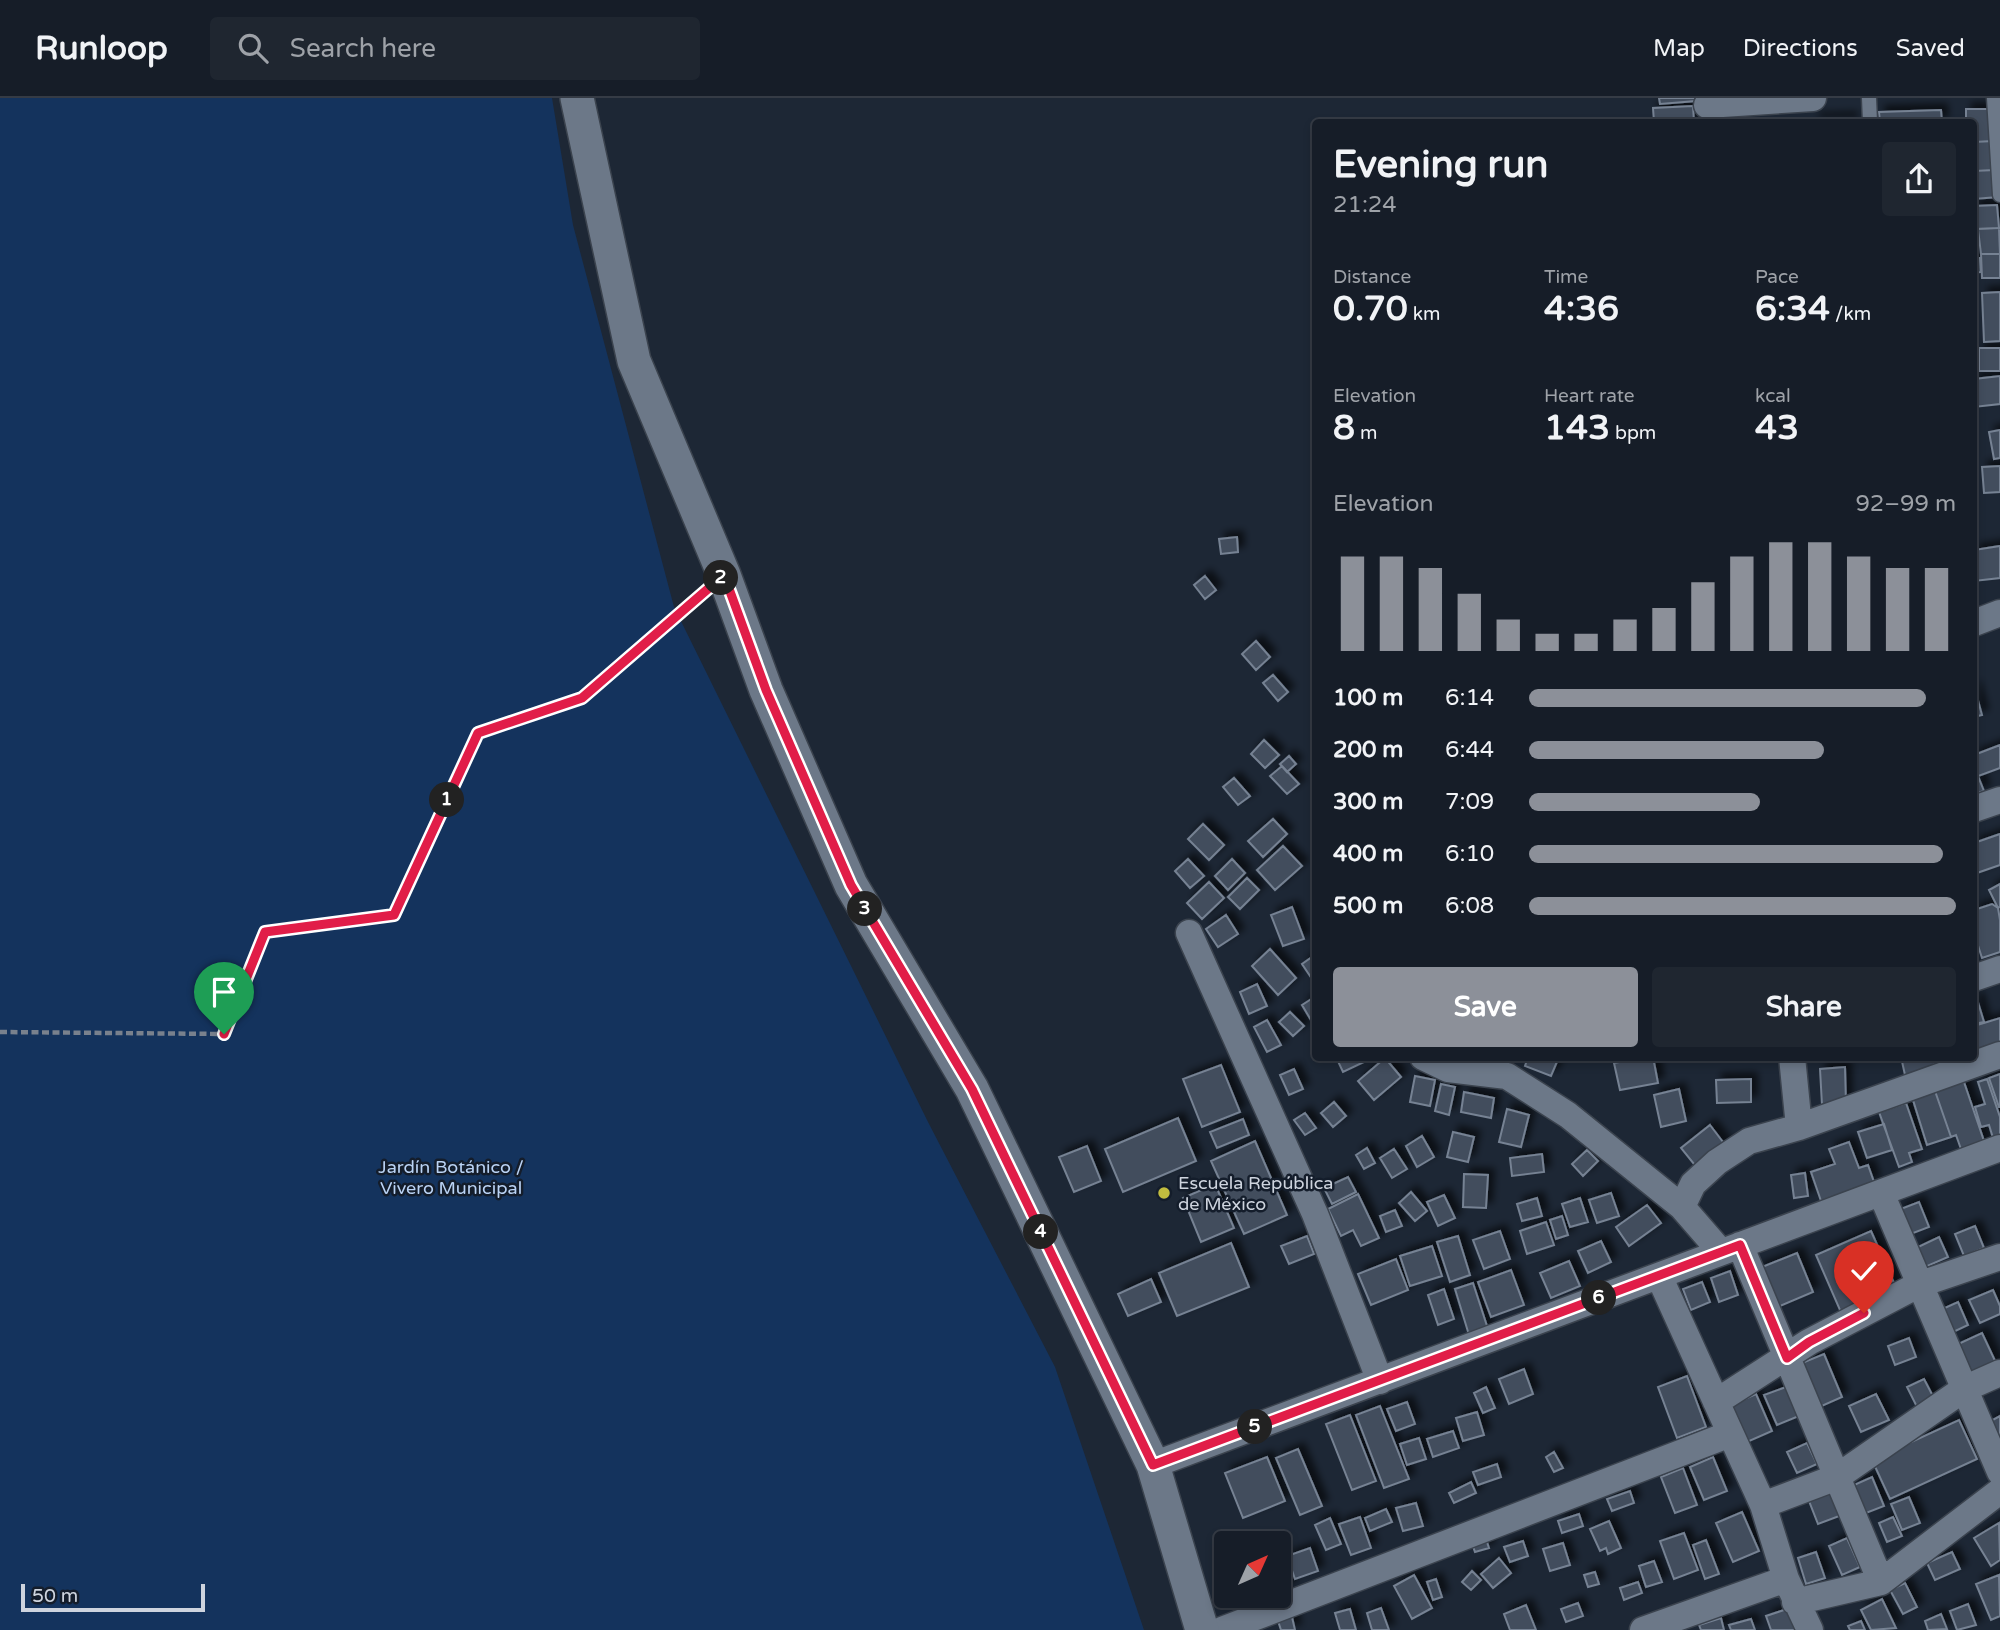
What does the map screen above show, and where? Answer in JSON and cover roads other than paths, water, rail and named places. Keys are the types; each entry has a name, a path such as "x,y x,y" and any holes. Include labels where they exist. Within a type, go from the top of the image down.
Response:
{"street":[{"path":"577,98 634,360 724,575 766,690 851,885 972,1089 1153,1465 1202,1630"},
{"path":"1707,108 1813,98"},
{"path":"1977,622 2000,614"},
{"path":"1977,808 2000,800"},
{"path":"1189,933 1315,1214 1380,1381"},
{"path":"1977,977 2000,969"},
{"path":"1977,1059 2000,1055"},
{"path":"1431,1061 1448,1069 1507,1076 1568,1115 1731,1249 1787,1358 1881,1582"},
{"path":"1792,1061 1798,1127"},
{"path":"1682,1207 1693,1184 1717,1162 1749,1140 1798,1127 1948,1065 1969,1061"},
{"path":"1153,1465 2000,1148"},
{"path":"1881,1193 2000,1472"},
{"path":"1716,1402 1809,1342 1918,1284 2000,1257"},
{"path":"1659,1276 1763,1505 1791,1590 1810,1630"},
{"path":"1763,1505 1837,1478 1964,1390 2000,1373"},
{"path":"1222,1630 1730,1434"},
{"path":"1643,1630 1791,1590 1881,1582 2000,1491"}],"lane":[{"path":"1868,98 1870,119"},
{"path":"1994,98 2000,195"}],"place":[{"name":"Escuela República de México","path":"1164,1193"}],"park label":[{"name":"Jardín Botánico / Vivero Municipal","path":"451,1177"}]}
